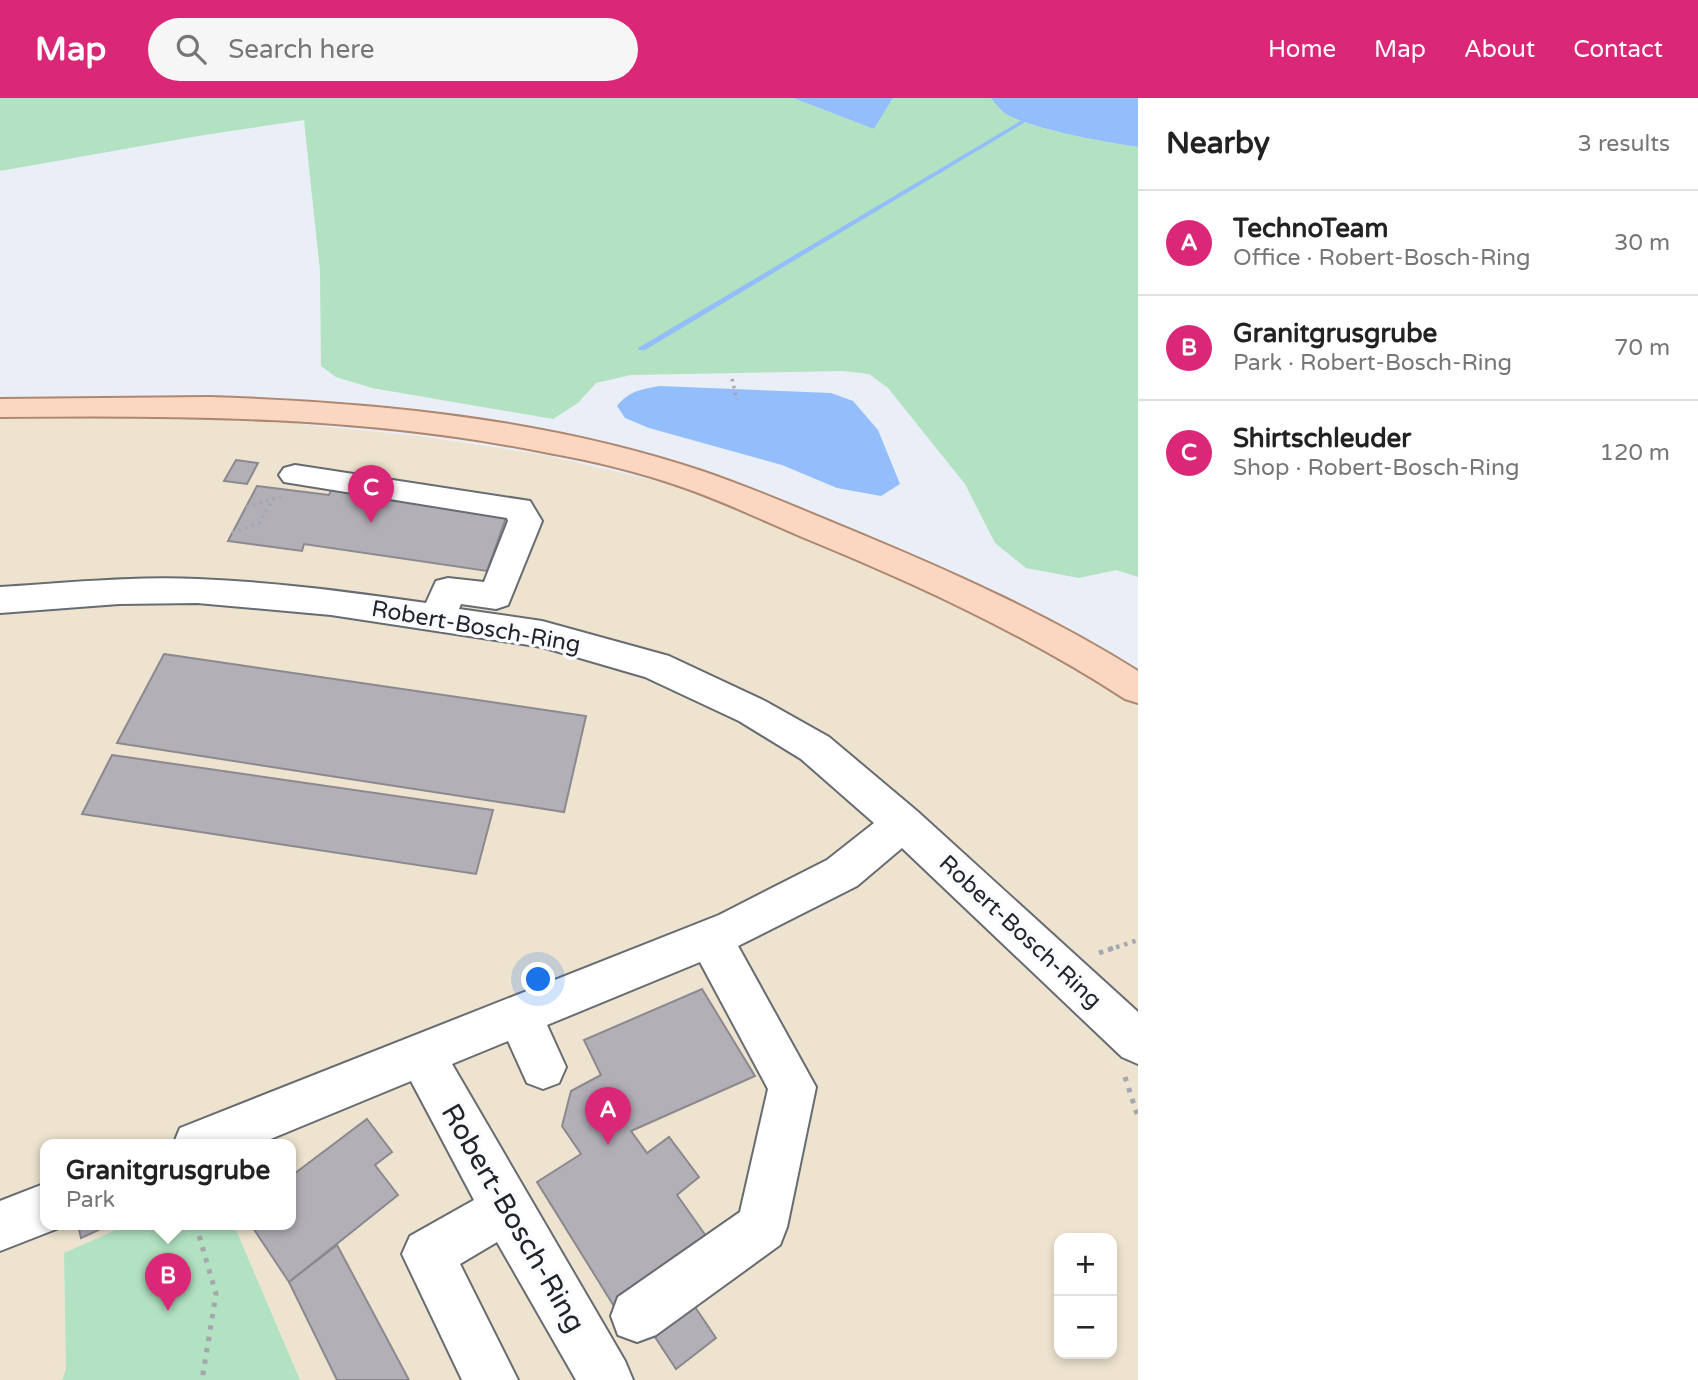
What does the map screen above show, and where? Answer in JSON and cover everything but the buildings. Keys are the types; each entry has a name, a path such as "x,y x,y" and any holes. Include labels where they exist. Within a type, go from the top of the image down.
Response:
{"main road":[{"path":"0,408 242,407 334,412 425,422 539,442 666,471 915,569 985,601 1138,689"}],"street":[{"path":"292,479 518,509 525,521 496,596 448,590 439,617"},
{"name":"Robert-Bosch-Ring","path":"0,600 119,592 197,591 331,602 542,634 656,666 752,711 815,748 903,823 1138,1042"},
{"path":"212,1139 710,938 842,873 903,823"},
{"path":"637,1316 762,1227 792,1087 710,938"},
{"path":"519,1016 543,1067"},
{"name":"Robert-Bosch-Ring","path":"422,1056 506,1209 606,1380"},
{"path":"491,1380 428,1254 506,1209"},
{"path":"0,1226 40,1210"}],"path":[{"path":"732,379 737,400"},
{"path":"246,507 280,499 292,479"},
{"path":"232,533 259,523 284,482 292,479"},
{"path":"197,1230 216,1294 202,1380"}],"shaded area":[{"path":"0,414 239,418 418,436 544,455 669,484 910,574 1138,706 1138,1380 300,1380 236,1230 296,1230 296,1139 40,1139 40,1230 116,1230 64,1253 66,1369 62,1380 0,1380"}],"green space":[{"path":"0,98 793,98 874,129 893,98 991,98 1002,111 1028,123 1067,134 1138,147 1138,577 1116,570 1079,578 1026,568 995,543 965,484 888,388 869,374 843,371 631,375 596,383 578,403 553,419 372,388 336,377 321,366 320,271 304,120 0,171"},
{"path":"116,1230 236,1230 300,1380 62,1380 66,1369 64,1253"}],"water":[{"path":"793,98 893,98 874,129"},
{"path":"991,98 1138,98 1138,147 1067,134 1028,123 1002,111"},
{"path":"660,386 831,393 853,401 878,430 900,484 881,496 837,488 782,465 649,428 625,418 617,406 631,394"}],"waterway":[{"path":"642,348 1024,121"}],"place":[{"name":"Shirtschleuder","path":"371,523"},
{"name":"TechnoTeam","path":"608,1145"},
{"name":"Granitgrusgrube","path":"168,1311"}]}
